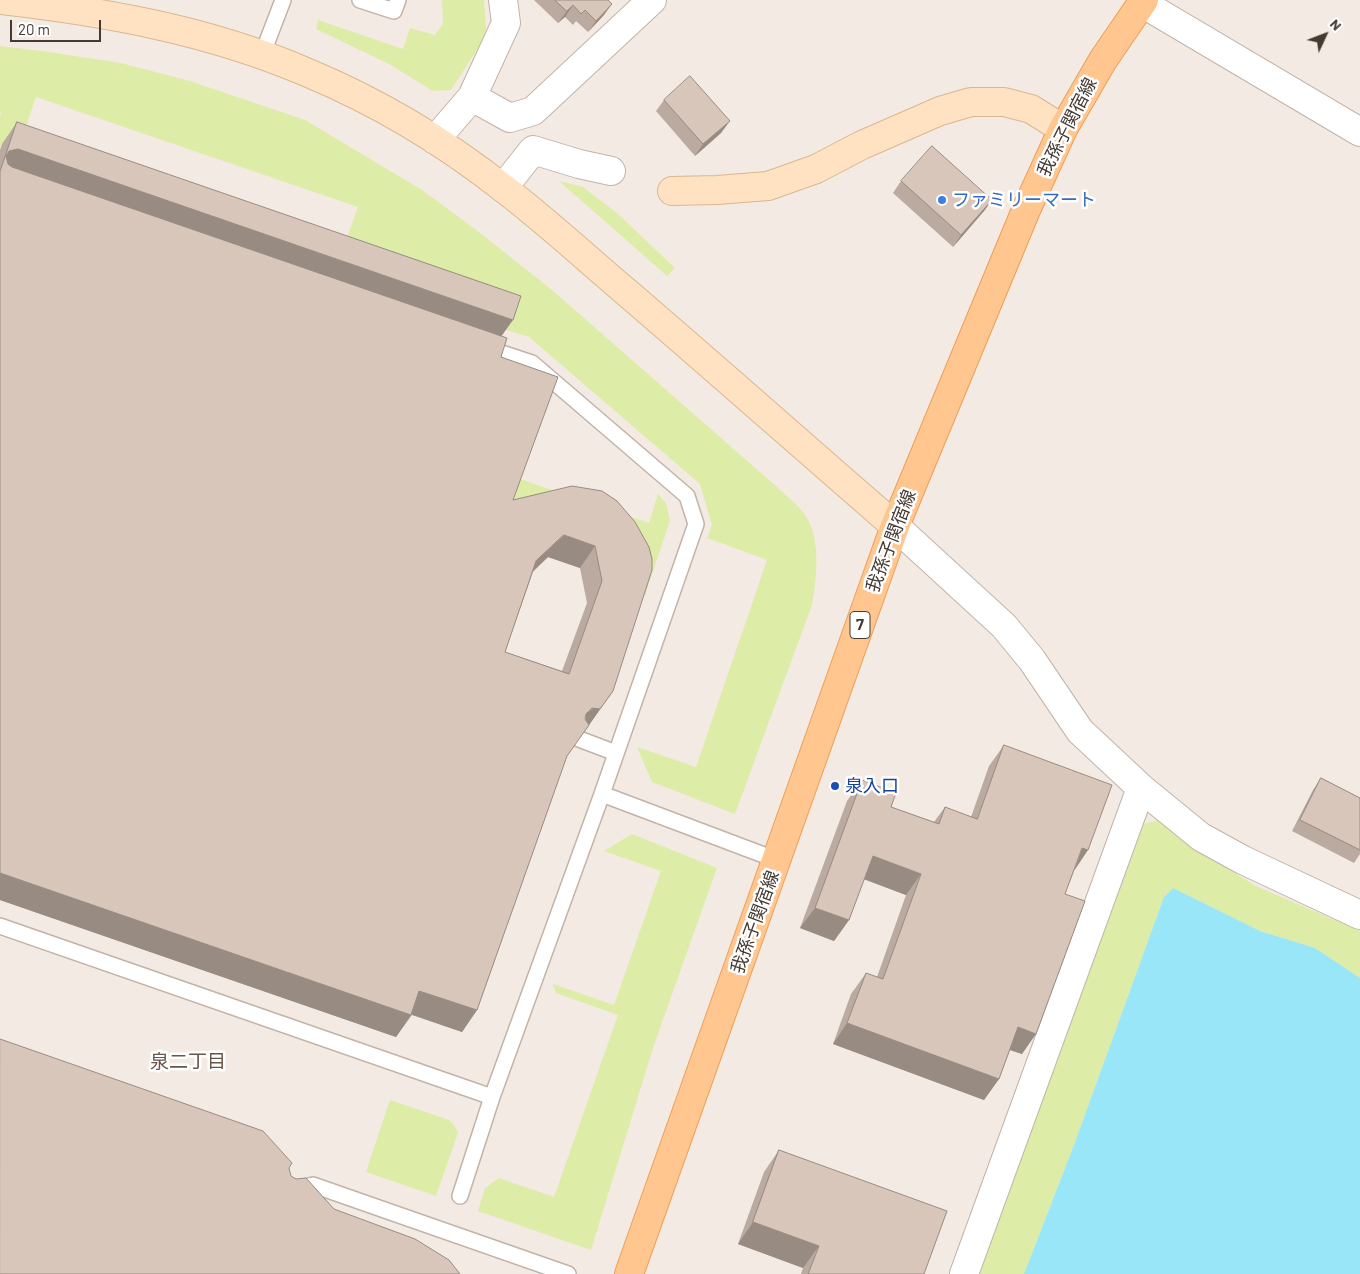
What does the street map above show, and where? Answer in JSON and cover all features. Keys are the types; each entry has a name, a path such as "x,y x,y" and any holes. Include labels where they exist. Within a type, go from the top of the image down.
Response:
{"main road":[{"name":"我孫子関宿線","path":"629,1274 895,526 1026,210 1063,129 1103,60 1143,1"}],"street":[{"path":"0,0 92,12 156,24 212,38 306,72 371,102 435,140 503,188 679,338 895,526 1004,626 1032,660 1080,731 1141,788 1201,837 1243,860 1360,915"},
{"path":"435,140 472,97 506,23 503,0"},
{"path":"472,97 510,118 533,111 652,0"},
{"path":"1143,1 1360,132"},
{"path":"672,191 768,186 816,169 862,145 940,111 971,102 1004,102 1031,110 1063,129"},
{"path":"503,188 533,150 579,164 611,171"},
{"path":"964,1274 1141,788"}],"lane":[{"path":"262,55 283,0"},
{"path":"360,0 394,12 398,0"},
{"path":"460,1196 492,1097 602,794 696,524 687,496 532,363 466,340"},
{"path":"579,739 616,754"},
{"path":"602,794 777,860"},
{"path":"0,926 492,1097"},
{"path":"283,1192 313,1185 568,1274"}],"green space":[{"path":"442,0 484,0 486,28 484,39 451,90 433,91 389,64 316,29 318,20 403,49 410,28 435,35 443,24"},
{"path":"0,46 121,63 190,81 305,120 422,190 479,232 552,290 802,511 813,532 815,544 816,569 812,605 735,814 652,782 637,747 696,767 767,560 707,538 712,525 700,484 529,337 503,329 339,260 358,207 36,97 18,150 2,144 0,148"},
{"path":"559,181 583,187 618,214 675,268 667,276"},
{"path":"514,477 649,523 658,494 666,503 670,521 645,595 510,525"},
{"path":"1158,820 1207,856 1256,886 1360,931 1360,978 1315,948 1260,931 1173,889 1164,897 1074,1145 1024,1274 979,1274 1144,824"},
{"path":"632,834 717,868 654,1045 591,1250 478,1211 485,1188 499,1178 554,1197 618,1015 556,993 553,984 614,1005 661,871 604,851"},
{"path":"390,1100 449,1120 458,1133 436,1196 366,1172"}],"water":[{"path":"1173,888 1260,931 1315,948 1360,978 1360,1274 1024,1274 1074,1145 1164,897"}],"building":[{"path":"555,0 608,0 612,4 596,21 585,10 581,14 573,5 567,11"},
{"path":"690,76 730,121 703,144 664,100"},
{"path":"17,122 521,296 513,320 18,149 9,151 6,156 8,164 12,167 507,338 501,357 558,377 513,500 572,486 602,491 617,501 635,522 649,547 652,570 613,691 600,709 592,708 586,714 585,719 589,725 567,756 477,1010 419,991 411,1015 0,873 0,172","holes":["564,535 595,546 602,581 569,674 505,652 536,561"]},
{"path":"932,146 992,200 961,235 901,181"},
{"path":"1004,745 1112,785 1088,850 1082,848 1065,894 1085,901 1036,1034 1018,1027 999,1079 847,1023 866,973 883,979 921,874 873,856 849,920 815,908 862,780 896,793 891,807 939,824 945,807 977,819"},
{"path":"1321,778 1360,798 1360,850 1300,820"},
{"path":"0,1039 263,1131 292,1163 289,1168 291,1176 296,1179 306,1178 334,1209 415,1239 449,1260 460,1274 0,1274"},
{"path":"779,1150 947,1211 924,1274 808,1274 819,1246 753,1222"}],"place":[{"name":"ファミリーマート","path":"942,200"},
{"name":"泉入口","path":"835,786"}],"district":[{"name":"泉二丁目","path":"188,1062"}]}
